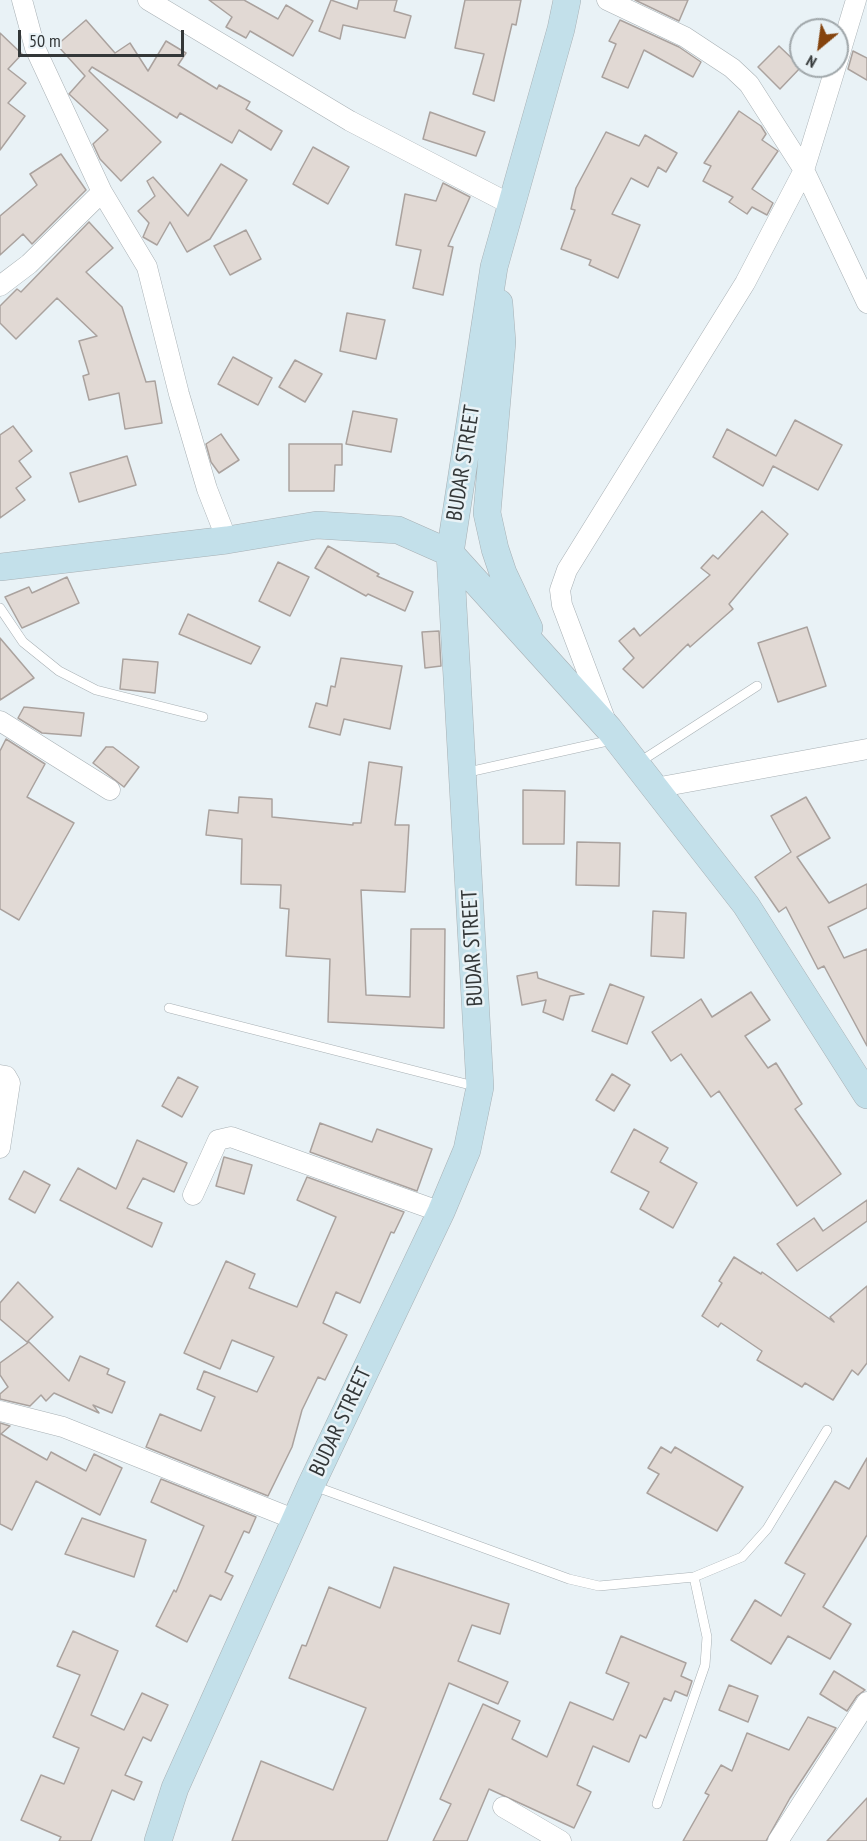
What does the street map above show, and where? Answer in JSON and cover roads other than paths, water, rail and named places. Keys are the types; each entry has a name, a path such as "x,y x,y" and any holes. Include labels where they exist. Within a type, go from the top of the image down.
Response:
{"main road":[{"name":"BUDAR STREET","path":"158,1841 175,1788 311,1485 441,1212 466,1150 480,1087 450,553 494,267 561,29 567,0"},
{"path":"494,267 502,342 487,513 503,573 543,656"},
{"path":"0,567 227,540 317,525 398,530 450,553 613,734 656,788 746,905 866,1093"}],"street":[{"path":"22,0 35,48 102,192 147,267 179,394 207,489 227,540"},
{"path":"148,0 350,122 510,204"},
{"path":"607,0 685,37 732,68 749,84 804,170 867,303"},
{"path":"849,22 856,0"},
{"path":"613,734 562,605 560,590 567,570 745,283 804,170 832,78"},
{"path":"0,286 29,264 102,192"},
{"path":"0,721 110,790"},
{"path":"656,788 867,749"},
{"path":"0,1075 6,1076 10,1083 0,1148"},
{"path":"193,1195 218,1140 231,1137 441,1212"},
{"path":"0,1411 63,1427 296,1520"},
{"path":"778,1841 867,1702"},
{"path":"503,1807 561,1841"}],"lane":[{"path":"0,608 23,642 58,671 96,690 203,717"},
{"path":"636,764 757,686"},
{"path":"464,773 613,734"},
{"path":"169,1008 480,1087"},
{"path":"311,1485 569,1580 599,1586 694,1577 742,1557 767,1529 827,1430"},
{"path":"657,1804 705,1665 707,1637 694,1577"}]}
